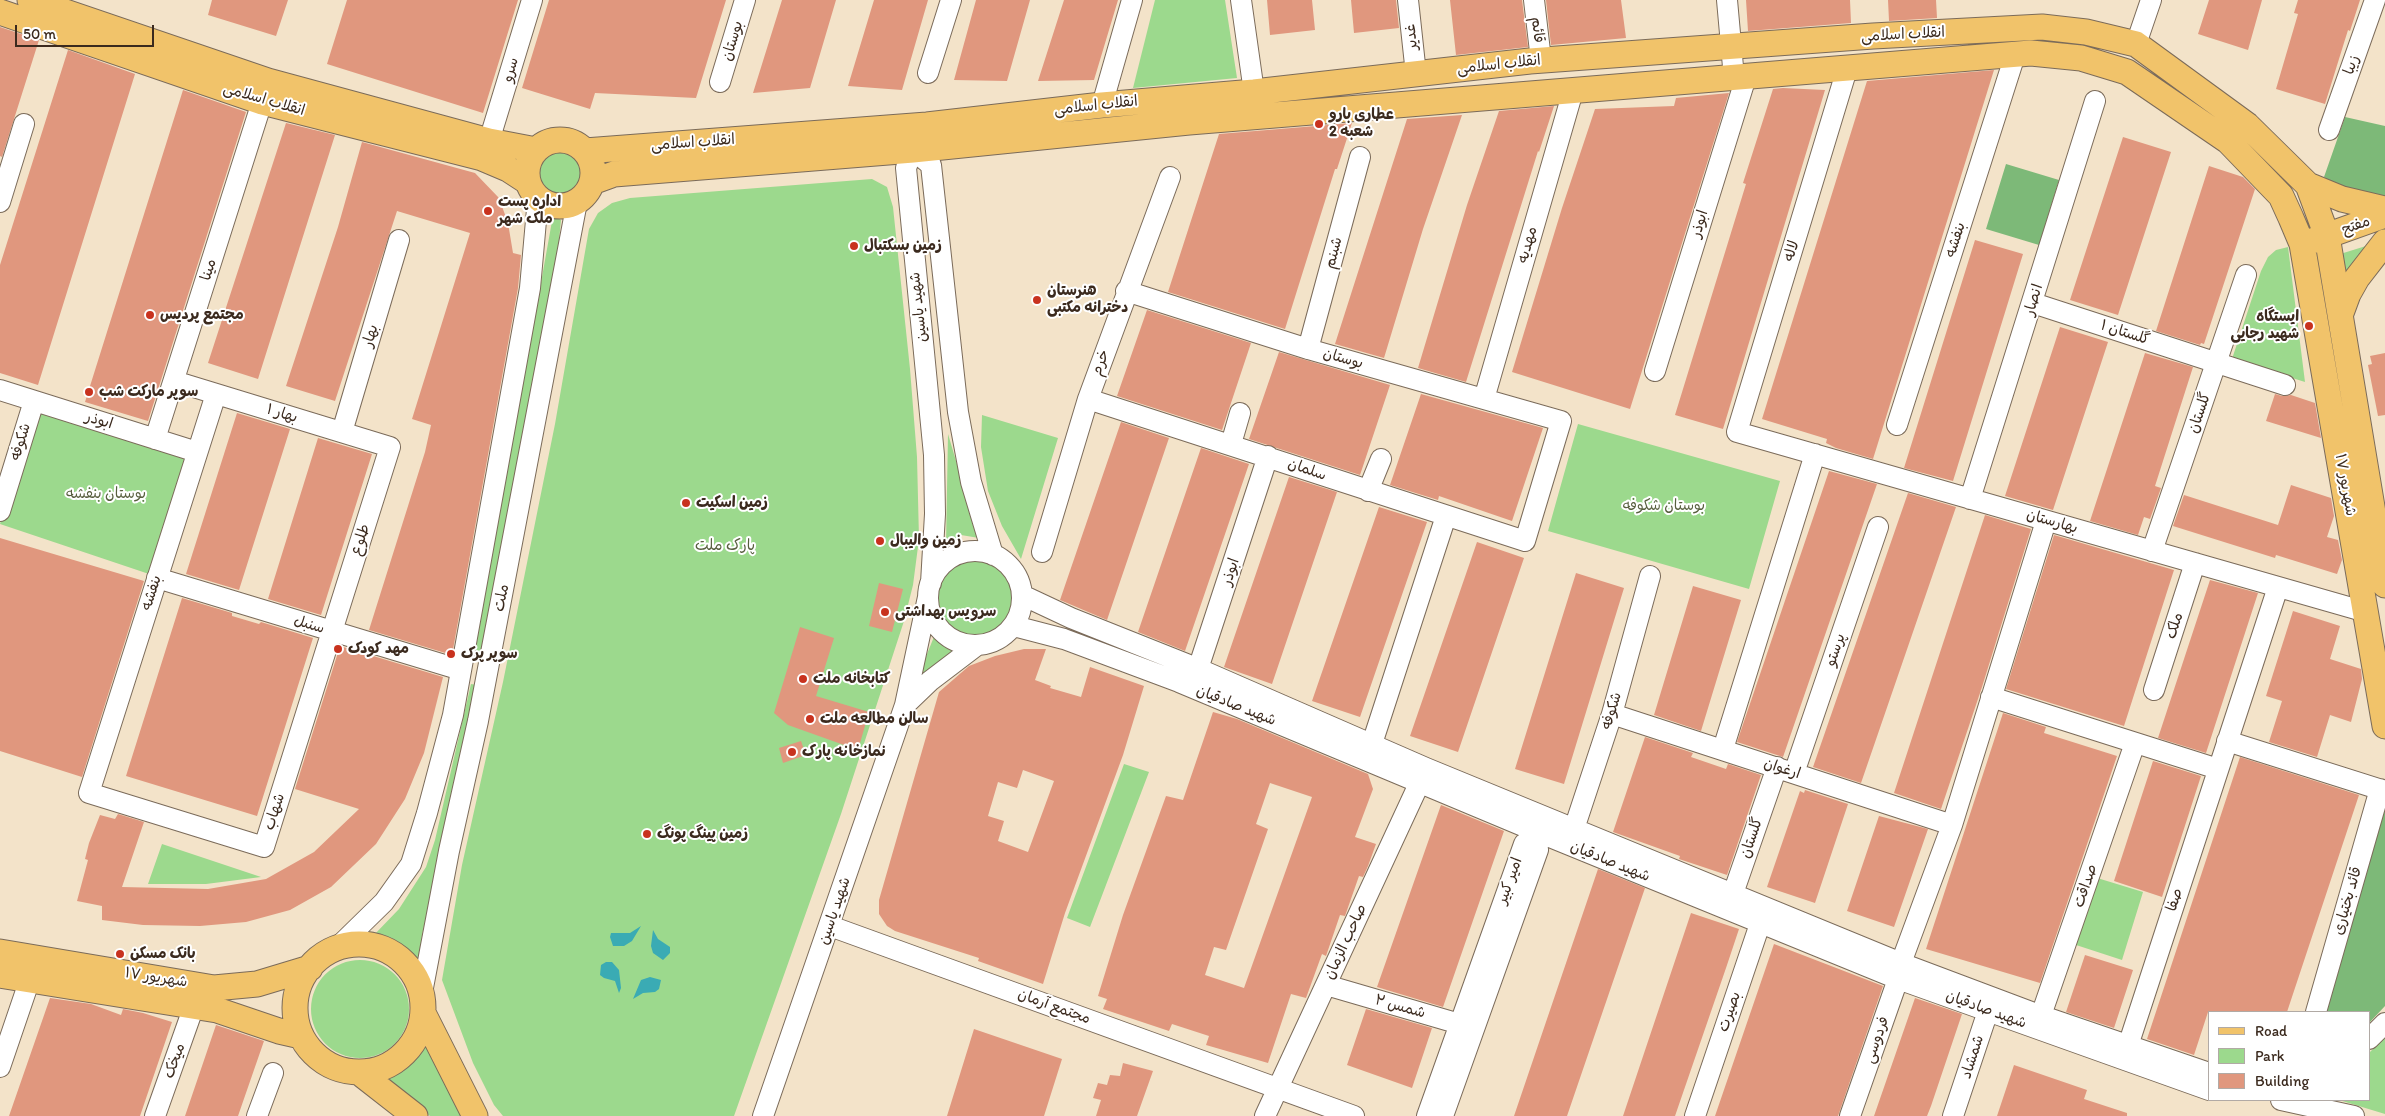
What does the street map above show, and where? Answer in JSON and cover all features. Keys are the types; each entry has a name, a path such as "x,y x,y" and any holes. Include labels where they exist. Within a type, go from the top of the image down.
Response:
{"main road":[{"name":"انقلاب اسلامی","path":"30,0 268,81 489,141 536,150"},
{"name":"انقلاب اسلامی","path":"0,12 262,102 482,158 508,169 546,204 556,206 576,202"},
{"name":"انقلاب اسلامی","path":"592,182 614,174 913,138 1102,105 1254,92 1541,60 2042,27 2086,32 2136,44 2247,125 2308,185 2329,245"},
{"name":"انقلاب اسلامی","path":"585,151 1121,128 2031,53 2081,58 2127,72 2228,141 2281,196 2304,252"},
{"path":"533,190 527,172 529,161 536,150 554,140 565,140 576,144 585,151 591,160 592,182 588,190 576,202"},
{"path":"2308,185 2342,198 2385,209"},
{"name":"مفتح","path":"2329,245 2385,215"},
{"name":"مفتح","path":"2329,245 2385,232"},
{"path":"2341,313 2357,278 2385,242"},
{"path":"2304,252 2329,245"},
{"name":"۱۷ شهریور","path":"2329,245 2385,585"},
{"name":"۱۷ شهریور","path":"2304,252 2376,611 2385,726"},
{"path":"422,1003 419,1031 410,1048 396,1061 379,1070 360,1073 342,1070 325,1063 312,1051 301,1036 296,1019 296,1001 300,983 310,968 322,956 337,948 354,944 372,946 389,951 404,962 415,976 422,1003 475,1116"},
{"name":"۱۷ شهریور","path":"0,952 214,988 256,984 310,968"},
{"name":"۱۷ شهریور","path":"0,975 218,1010 279,1031 301,1036"},
{"path":"360,1073 415,1116"}],"street":[{"name":"سرو","path":"489,141 532,0"},
{"name":"بوستان","path":"720,82 746,0"},
{"path":"928,73 951,0"},
{"path":"1102,105 1132,0"},
{"path":"1241,0 1254,92"},
{"name":"غدیر","path":"1408,0 1416,74"},
{"name":"قائم","path":"1534,0 1541,60"},
{"path":"1726,0 1731,46 1740,78"},
{"path":"2136,44 2151,0"},
{"name":"زیبا","path":"2329,130 2375,0"},
{"name":"بنفشه","path":"1897,425 2016,55"},
{"name":"لاله","path":"1737,432 1848,69"},
{"name":"ابوذر","path":"1655,371 1740,78"},
{"name":"مهدیه","path":"1484,399 1573,92"},
{"name":"انصار","path":"1970,499 2095,101"},
{"name":"مینا","path":"155,439 262,102"},
{"path":"0,202 24,124"},
{"name":"شهید یاسین","path":"913,138 931,165 958,412 971,482 993,554 978,551 963,552 949,559 938,569 929,590 934,621 942,632 951,640 976,646"},
{"name":"شهید یاسین","path":"763,1116 905,705 929,590 935,514 934,455 906,168 913,138"},
{"name":"شبنم","path":"1308,349 1360,157"},
{"name":"خرم","path":"1042,552 1088,399 1126,291 1170,177"},
{"name":"ملت","path":"337,948 384,902 412,864 453,714 530,288 533,190"},
{"name":"ملت","path":"422,1003 449,851 478,721 576,202"},
{"name":"بهار","path":"342,432 399,240"},
{"name":"گلستان","path":"2152,551 2246,276"},
{"name":"بوستان","path":"1126,291 1308,349 1561,421 1525,541"},
{"name":"گلستان ۱","path":"2033,303 2285,385"},
{"name":"بهار ۱","path":"174,381 390,447"},
{"name":"ابوذر","path":"0,390 197,452"},
{"name":"بنفشه","path":"89,793 216,394"},
{"name":"سلمان","path":"1088,399 1525,541"},
{"name":"شکوفه","path":"0,511 34,401"},
{"path":"1231,444 1240,413"},
{"name":"بهارستان","path":"1737,432 2278,587 2376,611"},
{"name":"طلوع","path":"331,633 390,447"},
{"path":"1723,749 1815,454"},
{"name":"ابوذر","path":"1195,678 1268,456"},
{"path":"1368,491 1381,459"},
{"path":"1369,752 1446,516"},
{"path":"1900,971 1952,824 2046,520"},
{"name":"پرستو","path":"1786,770 1878,527"},
{"path":"993,554 1006,562 1015,572 1022,596 1022,606 1014,626"},
{"name":"ملک","path":"2154,690 2195,563"},
{"name":"شکوفه","path":"1572,837 1612,714 1650,576"},
{"name":"سنبل","path":"156,578 331,633 461,670"},
{"name":"صفا","path":"2125,1052 2278,587"},
{"name":"شهید صادقیان","path":"1022,596 1195,678 1423,776 1900,971 2125,1052 2208,1090"},
{"name":"شهید یاسین","path":"905,705 930,681 976,646 997,640 1014,626"},
{"name":"شهید صادقیان","path":"1014,626 1195,678"},
{"name":"شهاب","path":"89,793 264,847 331,633"},
{"path":"1991,697 2218,769"},
{"name":"ارغوان","path":"1612,714 1952,824"},
{"path":"2228,741 2383,790"},
{"name":"صداقت","path":"2039,1022 2135,743"},
{"name":"گلستان","path":"1730,902 1786,770"},
{"name":"صاحب الزمان","path":"1265,1116 1423,776"},
{"name":"قائد بختیاری","path":"2316,1011 2383,790"},
{"name":"امیر کبیر","path":"1427,1116 1466,1026 1538,850 1532,843 1524,844 1466,1026 1443,1116"},
{"name":"بصیرت","path":"1695,1116 1763,916"},
{"name":"مجتمع آرمان","path":"830,926 1354,1116"},
{"name":"فردوسی","path":"1850,1116 1900,971"},
{"path":"0,1067 30,979"},
{"name":"شمس ۲","path":"1326,985 1466,1026"},
{"name":"شمشاد","path":"1953,1116 1990,1004"},
{"name":"میخک","path":"155,1116 194,1006"},
{"path":"2370,1038 2385,1023"},
{"name":"شهید صادقیان","path":"2125,1052 2208,1072"},
{"path":"257,1116 272,1073"},
{"path":"2285,1101 2354,1116"}],"green space":[{"path":"1155,0 1225,0 1237,78 1133,88"},
{"path":"2345,117 2385,126 2385,197 2348,193 2324,177"},
{"path":"559,152 571,156 577,162 581,174 577,186 571,192 559,196 547,192 541,186 537,174 541,162 547,156"},
{"path":"2006,164 2059,180 2039,245 1986,229"},
{"name":"پارک ملت","path":"872,179 887,187 893,207 910,369 917,457 919,539 913,585 904,621 841,814 734,1116 503,1116 494,1105 473,1063 442,980 462,865 503,682 555,424 589,229 598,213 612,203 630,198"},
{"path":"554,215 561,220 558,251 483,659 478,659 475,652"},
{"path":"2382,241 2342,290 2337,255"},
{"path":"2288,247 2305,382 2232,359 2261,271 2268,257 2276,250"},
{"name":"بوستان بنفشه","path":"36,408 187,456 149,574 0,524"},
{"path":"982,415 1058,438 1021,559 1002,526 988,491 981,447"},
{"name":"بوستان شکوفه","path":"1578,424 1780,481 1749,589 1548,531"},
{"path":"948,434 979,538 961,535 946,544"},
{"path":"976,558 992,561 1005,570 1014,583 1017,599 1014,615 1005,628 992,637 976,640 960,637 947,628 938,615 935,599 938,583 947,570 960,561"},
{"path":"936,632 944,643 956,650 913,688"},
{"path":"471,684 477,685 478,690 422,935 419,967 408,954 393,944 373,936 399,909 426,867 435,840"},
{"path":"1124,764 1149,772 1090,927 1067,918"},
{"path":"2385,808 2385,1006 2370,1022 2370,1011 2322,1011 2380,809"},
{"path":"162,844 261,877 206,884 148,884"},
{"path":"2094,877 2143,892 2122,960 2073,944"},
{"path":"360,960 379,964 394,975 405,990 409,1009 405,1028 394,1043 379,1054 360,1058 341,1054 326,1043 315,1028 311,1009 315,990 326,975 341,964"},
{"path":"2385,1037 2385,1114 2342,1101 2370,1101 2370,1052"},
{"path":"427,1040 465,1116 430,1116 380,1078 406,1069"}],"water":[{"path":"641,926 632,941 624,946 613,946 610,937 611,933 630,933"},
{"path":"653,930 658,939 670,947 670,953 663,960 653,953 651,946"},
{"path":"606,962 612,962 619,970 621,988 619,993 615,981 600,975 601,965"},
{"path":"650,977 661,980 659,989 655,992 643,993 633,999 641,980"}],"building":[{"path":"212,0 288,0 276,36 208,15"},
{"path":"347,0 518,0 483,113 327,64"},
{"path":"549,0 726,0 696,98 595,93 590,109 522,88"},
{"path":"782,0 836,0 810,88 753,93"},
{"path":"874,0 928,0 902,90 848,86"},
{"path":"976,0 1030,0 1007,81 954,80"},
{"path":"1064,0 1118,0 1094,80 1038,81"},
{"path":"1267,0 1312,0 1315,30 1270,35"},
{"path":"1351,0 1396,0 1399,28 1354,33"},
{"path":"1450,0 1522,0 1528,47 1456,55"},
{"path":"1546,0 1621,0 1626,38 1551,45"},
{"path":"1746,0 1850,0 1851,23 1748,31"},
{"path":"1888,0 1936,0 1937,18 1889,21"},
{"path":"2209,0 2262,0 2248,50 2198,34"},
{"path":"2298,0 2360,0 2350,31 2348,30 2325,104 2276,89 2298,14 2294,13"},
{"path":"0,27 39,40 2,157 0,156"},
{"path":"68,50 135,74 38,385 0,373 0,265"},
{"path":"1994,70 1873,459 1836,448 1826,443 1827,439 1762,419 1867,81"},
{"path":"1773,89 1825,90 1723,429 1675,415 1746,184 1743,183"},
{"path":"183,90 246,112 148,421 85,402"},
{"path":"1729,93 1630,409 1512,372 1562,208 1595,109 1674,106 1676,98"},
{"path":"1554,106 1538,151 1466,382 1418,368 1467,205 1499,111"},
{"path":"1462,115 1423,229 1384,358 1335,344 1407,119"},
{"path":"286,123 335,135 258,379 208,363"},
{"path":"1352,123 1337,169 1335,169 1285,329 1168,292 1219,134"},
{"path":"2123,137 2171,152 2118,315 2070,300"},
{"path":"362,142 475,173 499,198 508,223 513,253 521,255 518,288 452,655 369,630 425,452 431,425 412,419 470,233 397,211 335,401 286,386 338,227"},
{"path":"2209,166 2243,177 2255,189 2204,344 2201,343 2200,345 2156,331"},
{"path":"1975,240 2023,254 1953,481 1904,468"},
{"path":"1147,310 1251,343 1222,430 1117,396"},
{"path":"2060,327 2108,342 2053,510 2005,496"},
{"path":"1279,352 1390,385 1360,475 1249,439"},
{"path":"2145,353 2193,367 2155,486 2161,488 2150,519 2144,517 2138,535 2090,521"},
{"path":"2385,353 2385,415 2378,416 2368,365 2372,364 2370,356"},
{"path":"1421,394 1543,428 1512,521 1439,496 1438,500 1390,485"},
{"path":"2275,394 2282,396 2291,395 2315,403 2321,438 2266,421"},
{"path":"237,413 290,429 239,590 186,574"},
{"path":"1121,422 1169,438 1107,620 1060,600"},
{"path":"318,438 372,454 321,615 268,599"},
{"path":"1201,448 1249,464 1185,651 1138,632"},
{"path":"1829,471 1877,484 1783,757 1737,742"},
{"path":"1289,477 1337,492 1272,684 1224,667"},
{"path":"2291,485 2331,498 2334,516 2327,537 2338,540 2342,560 2337,574 2276,555 2275,558 2173,526 2184,495 2278,525"},
{"path":"1908,493 1956,507 1861,783 1813,767"},
{"path":"1379,507 1427,522 1360,717 1312,701"},
{"path":"1985,515 2031,529 1982,687 1941,809 1894,793"},
{"path":"2054,535 2174,570 2124,726 2006,689"},
{"path":"0,538 144,581 82,777 0,751"},
{"path":"1477,542 1524,558 1458,752 1410,736"},
{"path":"1576,573 1624,588 1564,784 1515,769"},
{"path":"2210,580 2258,593 2206,753 2158,738"},
{"name":"سرویس بهداشتی","path":"879,583 903,589 892,632 869,626"},
{"path":"1693,586 1741,600 1701,731 1654,715"},
{"path":"182,598 232,613 232,616 259,624 261,622 313,638 257,816 126,776"},
{"path":"2293,611 2340,626 2330,659 2361,669 2362,679 2351,722 2330,715 2317,757 2269,742 2282,701 2266,696"},
{"name":"کتابخانه ملت","path":"800,627 834,638 816,696 869,712 858,750 788,725 774,713"},
{"path":"340,646 443,677 424,753 405,799 376,844 331,887 290,910 246,922 200,926 143,925 102,920 102,906 77,901 88,860 85,859 89,843 100,815 115,819 118,814 144,822 122,887 208,889 266,879 314,852 359,809 295,789"},
{"path":"1024,649 1046,649 1035,680 1051,686 1050,688 1081,697 1090,667 1144,686 1123,755 1065,913 1043,984 978,961 979,958 895,931 887,926 879,914 879,900 939,692 969,666 995,656","holes":["1023,770 1054,781 1028,852 998,841 1004,821 988,816 998,782 1017,788"]},
{"path":"1213,712 1237,719 1368,774 1373,789 1355,837 1376,844 1368,866 1363,877 1359,876 1345,916 1340,915 1326,956 1322,954 1306,998 1291,994 1268,1063 1206,1045 1209,1036 1172,1024 1169,1031 1103,1009 1107,999 1098,996 1123,915 1166,796 1183,800","holes":["1270,783 1312,797 1244,988 1205,975 1214,947 1226,950 1268,829 1256,824"]},
{"path":"2003,713 2046,727 2044,733 2117,756 2040,983 1926,949"},
{"path":"1645,737 1693,753 1691,757 1726,769 1728,764 1761,775 1727,875 1679,859 1680,856 1613,832"},
{"name":"نمازخانه پارک","path":"801,741 806,755 783,763 779,748"},
{"path":"2240,757 2359,795 2287,1011 2208,1011 2194,1055 2147,1039"},
{"path":"2153,761 2201,776 2162,897 2114,881"},
{"path":"1805,790 1848,804 1815,903 1767,887 1800,791 1804,793"},
{"path":"1441,805 1504,831 1443,1007 1377,987"},
{"path":"1879,816 1928,829 1894,927 1847,911"},
{"path":"1598,869 1645,888 1567,1116 1514,1116"},
{"path":"1691,913 1739,929 1726,968 1675,1116 1623,1116"},
{"path":"1774,944 1883,986 1838,1116 1715,1116"},
{"path":"2085,955 2133,970 2114,1028 2066,1012"},
{"path":"50,998 91,1004 121,1015 123,1009 172,1022 140,1116 9,1116"},
{"path":"1915,998 1962,1014 1931,1106 1927,1116 1874,1116"},
{"path":"1366,1009 1432,1028 1412,1088 1347,1065"},
{"path":"216,1025 264,1041 238,1116 185,1116"},
{"path":"974,1029 1062,1059 1044,1116 947,1116"},
{"path":"1123,1063 1153,1071 1137,1116 1096,1116 1101,1100 1093,1098 1098,1083 1107,1085 1110,1075 1120,1076"},
{"path":"2014,1065 2087,1090 2084,1099 2127,1113 2127,1116 1997,1116"}],"place":[{"name":"عطاری بارو شعبه 2","path":"1319,124"},
{"name":"اداره پست ملک شهر","path":"488,211"},
{"name":"زمین بسکتبال","path":"854,246"},
{"name":"هنرستان دخترانه مکتبی","path":"1037,300"},
{"name":"مجتمع پردیس","path":"150,315"},
{"name":"ایستگاه شهید رجایی","path":"2309,326"},
{"name":"سوپر مارکت شب","path":"89,392"},
{"name":"زمین اسکیت","path":"686,503"},
{"name":"زمین والیبال","path":"880,541"},
{"name":"سرویس بهداشتی","path":"885,612"},
{"name":"مهد کودک","path":"338,649"},
{"name":"سوپر پرک","path":"451,654"},
{"name":"کتابخانه ملت","path":"803,679"},
{"name":"سالن مطالعه ملت","path":"810,719"},
{"name":"نمازخانه پارک","path":"792,752"},
{"name":"زمین پینگ پونگ","path":"647,834"},
{"name":"بانک مسکن","path":"120,954"}]}
